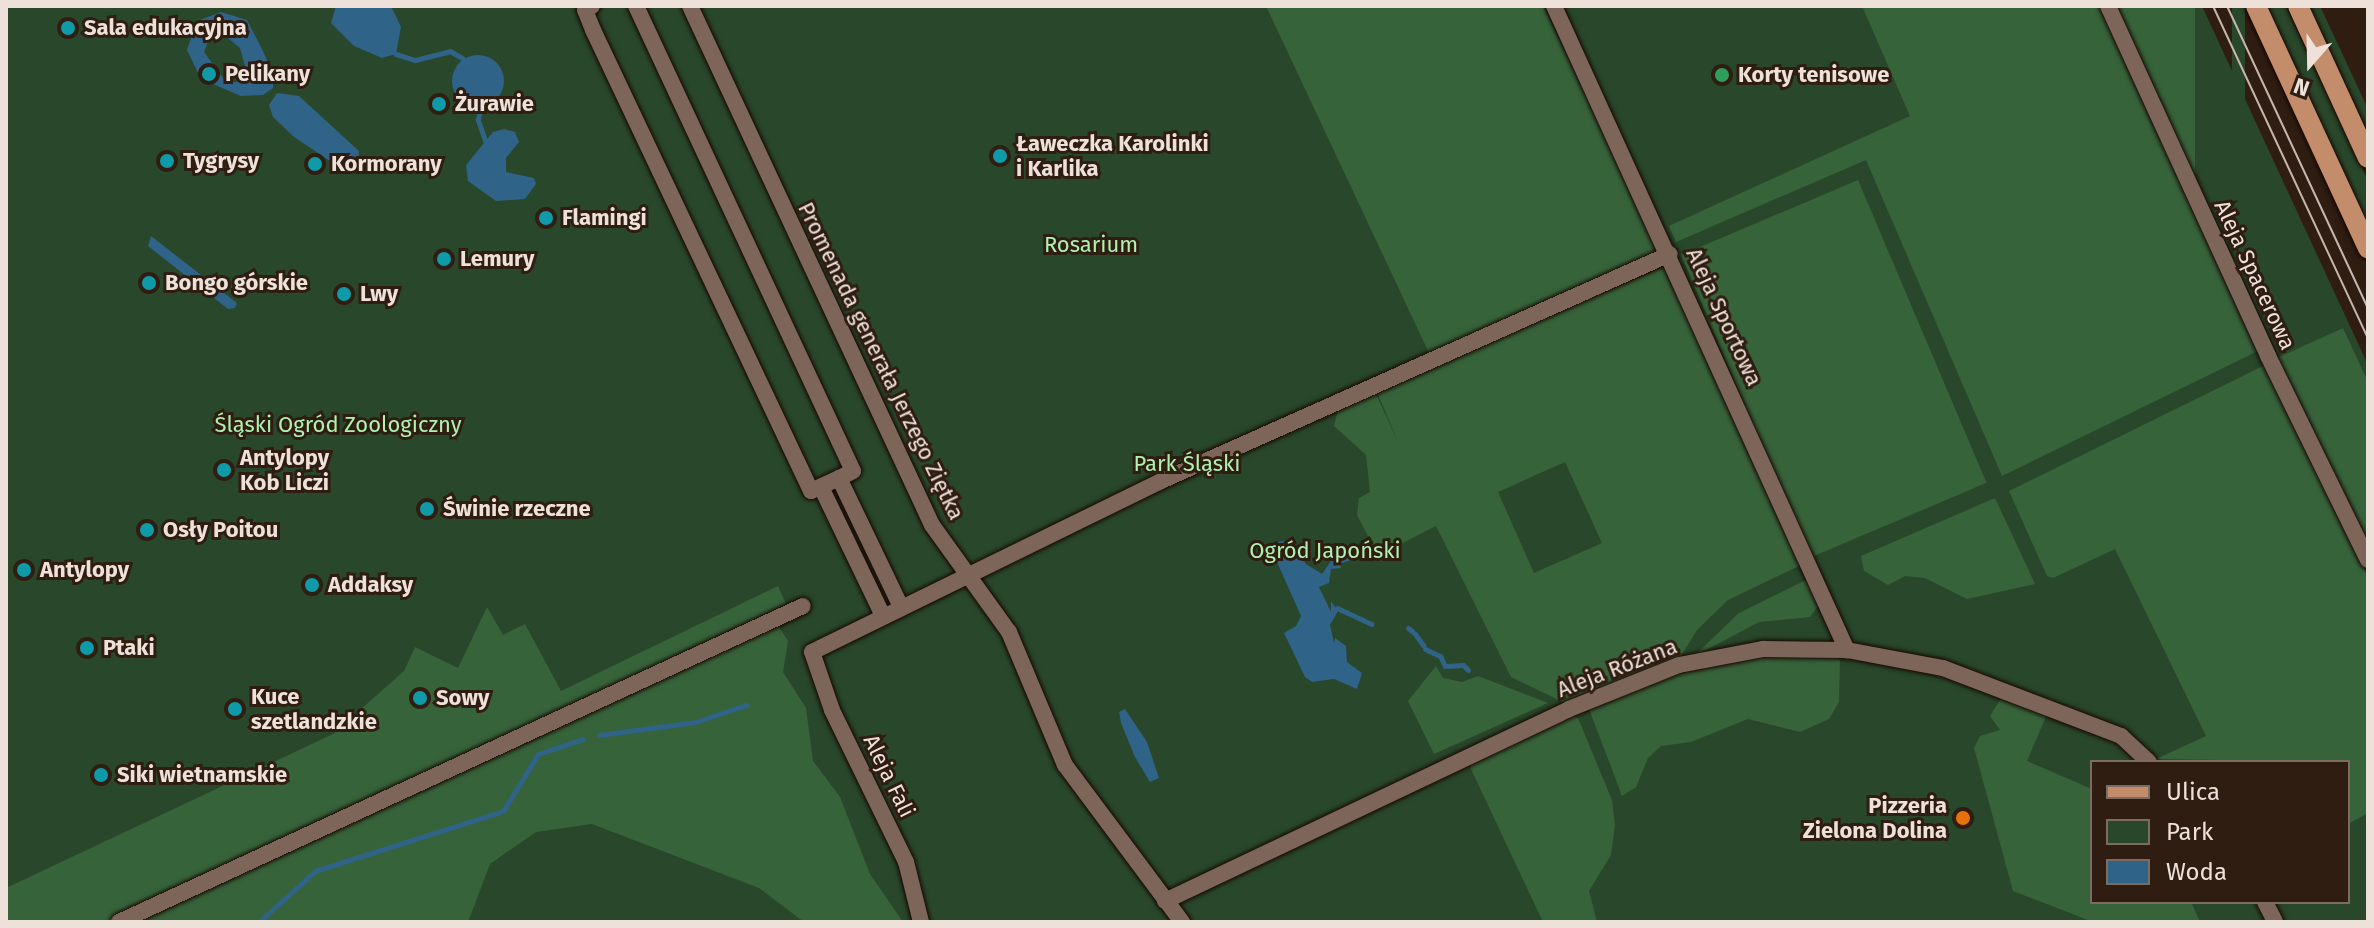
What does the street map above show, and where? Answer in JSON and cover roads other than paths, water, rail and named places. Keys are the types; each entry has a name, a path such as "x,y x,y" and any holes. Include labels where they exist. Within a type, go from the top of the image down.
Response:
{"main road":[{"path":"2256,6 2368,248"},
{"path":"2298,6 2368,158"}],"street":[{"path":"592,6 585,10 593,30 811,491 853,471 636,6"},
{"name":"Promenada generała Jerzego Ziętka","path":"690,6 932,525 1009,632 1065,765 1182,922"},
{"name":"Aleja Sportowa","path":"1554,6 1670,254 1847,650"},
{"name":"Aleja Spacerowa","path":"2108,6 2368,560"},
{"path":"821,487 883,616 968,573 1670,254"},
{"path":"839,478 901,607"},
{"path":"119,922 803,606"},
{"name":"Aleja Fali","path":"883,616 812,652 832,710 906,862 921,922"},
{"name":"Aleja Różana","path":"1165,901 1462,758 1679,665 1763,649 1847,650 1943,668 2027,696 2121,736 2147,760"},
{"path":"2266,904 2275,922"}],"water":[{"path":"336,6 391,6 401,27 396,54 382,58 354,46 331,23"},
{"path":"221,12 247,20 273,74 273,88 263,95 241,96 201,79 187,50 197,21","holes":["223,34 240,48 246,70 237,82 226,82 204,52 208,42"]},
{"path":"478,55 496,63 504,81 496,99 478,107 460,99 452,81 460,63"},
{"path":"277,93 299,96 359,151 358,167 342,169 294,137 273,117 269,105"},
{"path":"504,129 515,132 519,142 506,158 506,172 534,178 536,184 525,199 496,201 468,181 466,165 493,132"},
{"path":"151,236 237,303 235,308 228,309 148,246"},
{"path":"1289,539 1306,564 1322,574 1333,558 1329,546 1336,551 1341,568 1331,569 1329,583 1319,587 1331,612 1331,601 1338,611 1330,625 1334,643 1335,638 1346,646 1347,662 1362,673 1357,689 1334,679 1312,682 1305,677 1284,633 1296,626 1301,616 1273,553 1276,543"},
{"path":"1125,709 1147,742 1159,778 1150,782 1135,757 1121,723 1119,712"}],"waterway":[{"path":"396,54 415,60 450,51 462,58"},
{"path":"480,107 478,120 486,143"},
{"path":"1336,562 1347,558 1337,551"},
{"path":"1337,608 1371,624"},
{"path":"1408,628 1413,632"},
{"path":"1415,634 1423,645"},
{"path":"1425,649 1440,656 1445,666 1463,665 1468,670"},
{"path":"599,735 695,722 746,705"},
{"path":"259,922 315,871 503,811 538,754 583,739"}],"tram line":[{"path":"2213,6 2368,339"},
{"path":"2227,6 2368,309"}],"place":[{"name":"Sala edukacyjna","path":"68,28"},
{"name":"Pelikany","path":"209,74"},
{"name":"Korty tenisowe","path":"1722,75"},
{"name":"Żurawie","path":"439,104"},
{"name":"Ławeczka Karolinki i Karlika","path":"1000,156"},
{"name":"Tygrysy","path":"167,161"},
{"name":"Kormorany","path":"315,164"},
{"name":"Flamingi","path":"546,218"},
{"name":"Lemury","path":"444,259"},
{"name":"Bongo górskie","path":"149,283"},
{"name":"Lwy","path":"344,294"},
{"name":"Antylopy Kob Liczi","path":"224,470"},
{"name":"Świnie rzeczne","path":"427,509"},
{"name":"Osły Poitou","path":"147,530"},
{"name":"Antylopy","path":"24,570"},
{"name":"Addaksy","path":"312,585"},
{"name":"Ptaki","path":"87,648"},
{"name":"Sowy","path":"420,698"},
{"name":"Kuce szetlandzkie","path":"235,709"},
{"name":"Siki wietnamskie","path":"101,775"},
{"name":"Pizzeria Zielona Dolina","path":"1963,818"}],"park label":[{"name":"Rosarium","path":"1091,245"},
{"name":"Śląski Ogród Zoologiczny","path":"338,425"},
{"name":"Park Śląski","path":"1187,464"},
{"name":"Ogród Japoński","path":"1325,551"}]}
